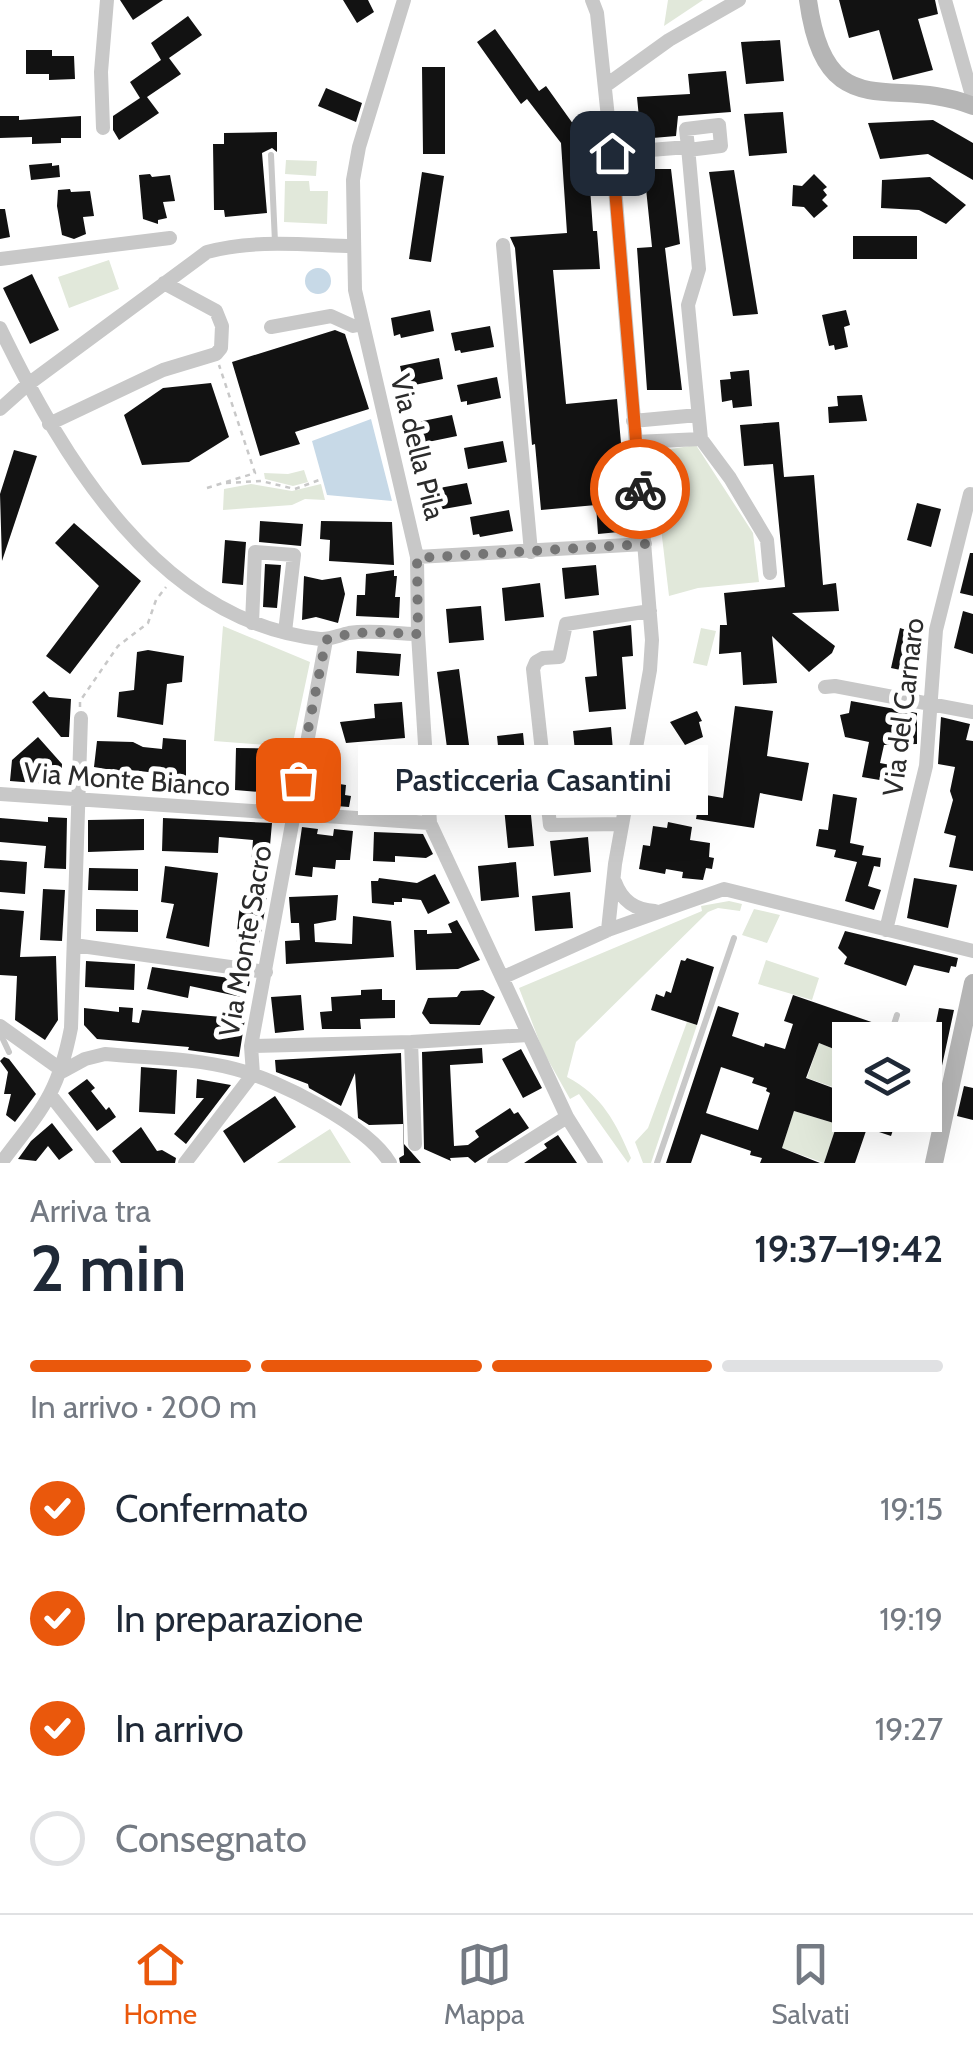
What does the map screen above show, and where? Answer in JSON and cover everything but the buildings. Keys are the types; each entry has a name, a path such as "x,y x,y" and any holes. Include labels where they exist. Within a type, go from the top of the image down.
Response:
{"main road":[{"path":"808,0 818,42 832,69 850,85 874,94 973,103"},
{"path":"934,1163 973,983"}],"street":[{"path":"103,128 101,72 107,0"},
{"name":"Via della Pila","path":"392,0 392,35"},
{"name":"Via della Pila","path":"404,0 359,147 352,246 363,324 417,558 430,824 567,1117 596,1163"},
{"path":"605,86 723,5 739,0"},
{"path":"945,0 973,103"},
{"path":"593,1 612,153 650,611 650,670 622,824 608,930"},
{"path":"612,153 688,148 699,269 688,305 701,439 730,478 766,540 770,573"},
{"path":"0,259 170,238"},
{"path":"0,409 207,252 229,246 275,244 352,246"},
{"path":"503,245 531,552"},
{"path":"49,424 163,370 216,354 222,348 222,326 216,311 164,283"},
{"path":"271,326 330,316 353,326 363,324"},
{"path":"0,328 49,424 79,472 174,575 206,599 252,623 326,640 348,633 418,634"},
{"path":"633,421 698,414"},
{"path":"635,442 701,439"},
{"name":"Via del Carnaro","path":"886,930 926,766 936,630 973,494"},
{"path":"417,558 646,544"},
{"path":"252,623 255,552 294,555 285,632"},
{"path":"622,824 550,826 533,669 543,658 558,657 566,624 650,611"},
{"name":"Via Monte Sacro","path":"253,1074 251,1046 326,640"},
{"path":"825,686 973,712"},
{"path":"1,1163 52,1096 63,1071 70,1028 81,718"},
{"name":"Via Monte Bianco","path":"0,794 430,824"},
{"path":"614,876 621,895 632,904 646,910 661,910"},
{"path":"504,977 608,930 724,889 973,952"},
{"path":"74,945 266,972"},
{"path":"0,1029 63,1071"},
{"path":"251,1046 528,1035"},
{"path":"411,1042 415,1144"},
{"path":"63,1071 105,1054 253,1074 332,1112 381,1148 390,1163"},
{"path":"185,1163 253,1074"},
{"path":"52,1096 104,1163"},
{"path":"494,1163 567,1117"}],"lane":[{"path":"272,156 275,244"},
{"path":"658,1163 734,938"},
{"path":"895,1022 897,1015"},
{"path":"0,1029 9,1052"}],"path":[{"path":"207,488 254,473 218,363"},
{"path":"225,483 261,481 295,489 319,480"},
{"path":"81,718 80,701 118,646 148,624 156,600 174,575"}],"shaded area":[{"path":"668,0 703,0 664,26"},
{"path":"286,160 317,161 316,176 285,174"},
{"path":"285,181 309,181 310,191 328,191 327,224 284,222"},
{"path":"109,260 119,289 69,308 58,277"},
{"path":"696,445 753,533 759,582 698,588 669,596 652,452"},
{"path":"304,470 308,482 293,486 265,479 264,473 288,474"},
{"path":"251,484 292,491 321,484 325,500 223,510 224,489"},
{"path":"223,626 310,662 292,747 214,741"},
{"path":"701,628 716,631 707,666 693,663"},
{"path":"729,901 742,904 740,911 718,908 708,912 576,1042 567,1077 590,1092 606,1111 631,1158 628,1163 579,1094 570,1099 543,1051 519,988 702,911 701,906"},
{"path":"754,909 780,915 767,943 742,935"},
{"path":"766,960 819,978 812,1000 758,984"},
{"path":"687,1022 697,1025 651,1163 643,1163 635,1142 648,1128"},
{"path":"819,1043 832,1048 832,1087 807,1078"},
{"path":"794,1111 832,1122 834,1132 824,1163 782,1148"},
{"path":"330,1129 351,1163 277,1163"}],"water":[{"path":"318,268 327,272 331,281 327,290 318,294 309,290 305,281 309,272"},
{"path":"371,419 392,501 327,495 312,441"}],"way so far":[{"path":"298,780 326,640 348,633 418,634 417,558 646,544 640,489"}],"place":[{"name":"Pasticceria Casantini","path":"298,780"}],"route":[{"path":"612,153 640,489"}]}
